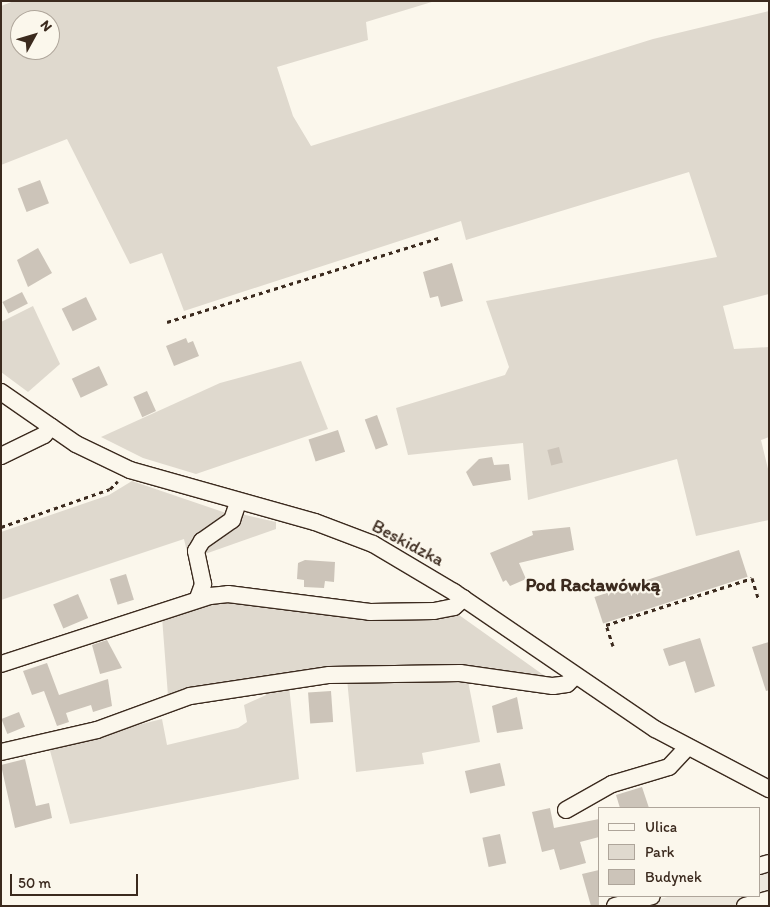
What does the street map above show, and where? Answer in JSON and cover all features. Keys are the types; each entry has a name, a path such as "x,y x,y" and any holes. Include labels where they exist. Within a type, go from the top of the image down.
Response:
{"street":[{"name":"Beskidzka","path":"1,392 51,427 130,470 238,503 314,522 373,544 464,598 575,676 687,748 769,789"},
{"path":"1,456 44,435 51,427"},
{"path":"198,598 203,584 196,551 202,541 232,520 238,503"},
{"path":"1,664 198,598 228,594 370,612 434,611 454,607 464,598"},
{"path":"1,752 97,730 190,696 311,677 460,673 552,686 568,684 575,676"},
{"path":"566,810 612,784 668,767 687,748"},
{"path":"615,906 648,897"},
{"path":"745,906 769,898"}],"path":[{"path":"167,322 438,238"},
{"path":"1,527 110,488 130,470"},
{"path":"613,646 606,625 752,578 758,598"}],"shaded area":[{"path":"769,869 769,906 636,906 668,897 760,897 760,872"}],"green space":[{"path":"14,1 435,1 366,22 368,40 277,67 293,116 311,146 653,39 769,11 769,294 723,306 734,349 769,347 769,437 761,440 769,473 769,520 696,536 677,459 528,500 523,443 408,455 396,408 505,375 509,367 486,301 717,257 689,172 466,240 461,221 184,311 162,253 130,264 67,139 1,165 1,6"},
{"path":"33,306 60,364 28,392 1,372 1,322"},
{"path":"301,361 328,429 196,474 143,458 101,437 220,383"},
{"path":"132,481 226,513 207,527 187,552 184,539 1,600 1,532 109,495"},
{"path":"241,514 276,522 276,529 205,554 215,536"},
{"path":"224,601 408,618 459,615 549,679 277,677 199,685 168,696 162,617 194,605"},
{"path":"347,679 468,681 480,742 422,753 424,764 356,772"},
{"path":"289,686 299,779 70,824 49,747 162,719 167,745 238,728 247,722 244,705 266,695 264,688"}],"building":[{"path":"40,180 49,203 27,212 18,189"},
{"path":"38,248 52,273 28,287 17,260"},
{"path":"452,263 463,301 441,307 438,296 430,298 423,272"},
{"path":"22,292 28,304 8,314 2,302"},
{"path":"86,297 97,319 73,331 62,309"},
{"path":"186,338 188,343 193,341 199,356 174,366 166,346"},
{"path":"99,366 108,385 81,398 72,379"},
{"path":"147,391 156,411 142,417 133,397"},
{"path":"377,415 388,445 376,450 365,419"},
{"path":"338,430 345,452 316,461 309,440"},
{"path":"559,447 563,463 551,465 547,450"},
{"path":"492,457 494,465 509,464 511,480 473,486 466,472 479,459"},
{"path":"570,527 574,550 519,563 526,579 510,586 506,580 503,582 490,553 533,535 532,531"},
{"path":"739,550 748,577 603,624 594,597"},
{"path":"305,560 335,562 334,582 325,581 324,588 304,587 304,580 297,579 298,563"},
{"path":"126,574 134,600 118,605 110,579"},
{"path":"78,594 88,618 63,628 53,605"},
{"path":"700,638 715,686 695,693 685,661 669,666 663,649"},
{"path":"107,640 122,668 100,674 92,645"},
{"path":"769,642 769,690 766,691 752,647"},
{"path":"47,663 59,695 108,679 112,706 93,712 91,705 66,713 69,722 57,726 44,691 32,695 23,671"},
{"path":"331,691 333,722 310,724 308,693"},
{"path":"517,697 523,729 497,733 492,706"},
{"path":"19,712 25,727 7,734 1,719"},
{"path":"25,759 36,806 49,803 52,818 15,828 1,765"},
{"path":"500,763 505,785 470,794 465,771"},
{"path":"642,787 649,807 620,807 616,795"},
{"path":"550,808 554,828 598,819 598,837 580,842 586,863 560,870 554,849 542,852 532,812"},
{"path":"500,834 506,863 489,867 482,838"},
{"path":"598,870 599,906 591,906 582,874"}],"district":[{"name":"Pod Racławówką","path":"593,585"}]}
